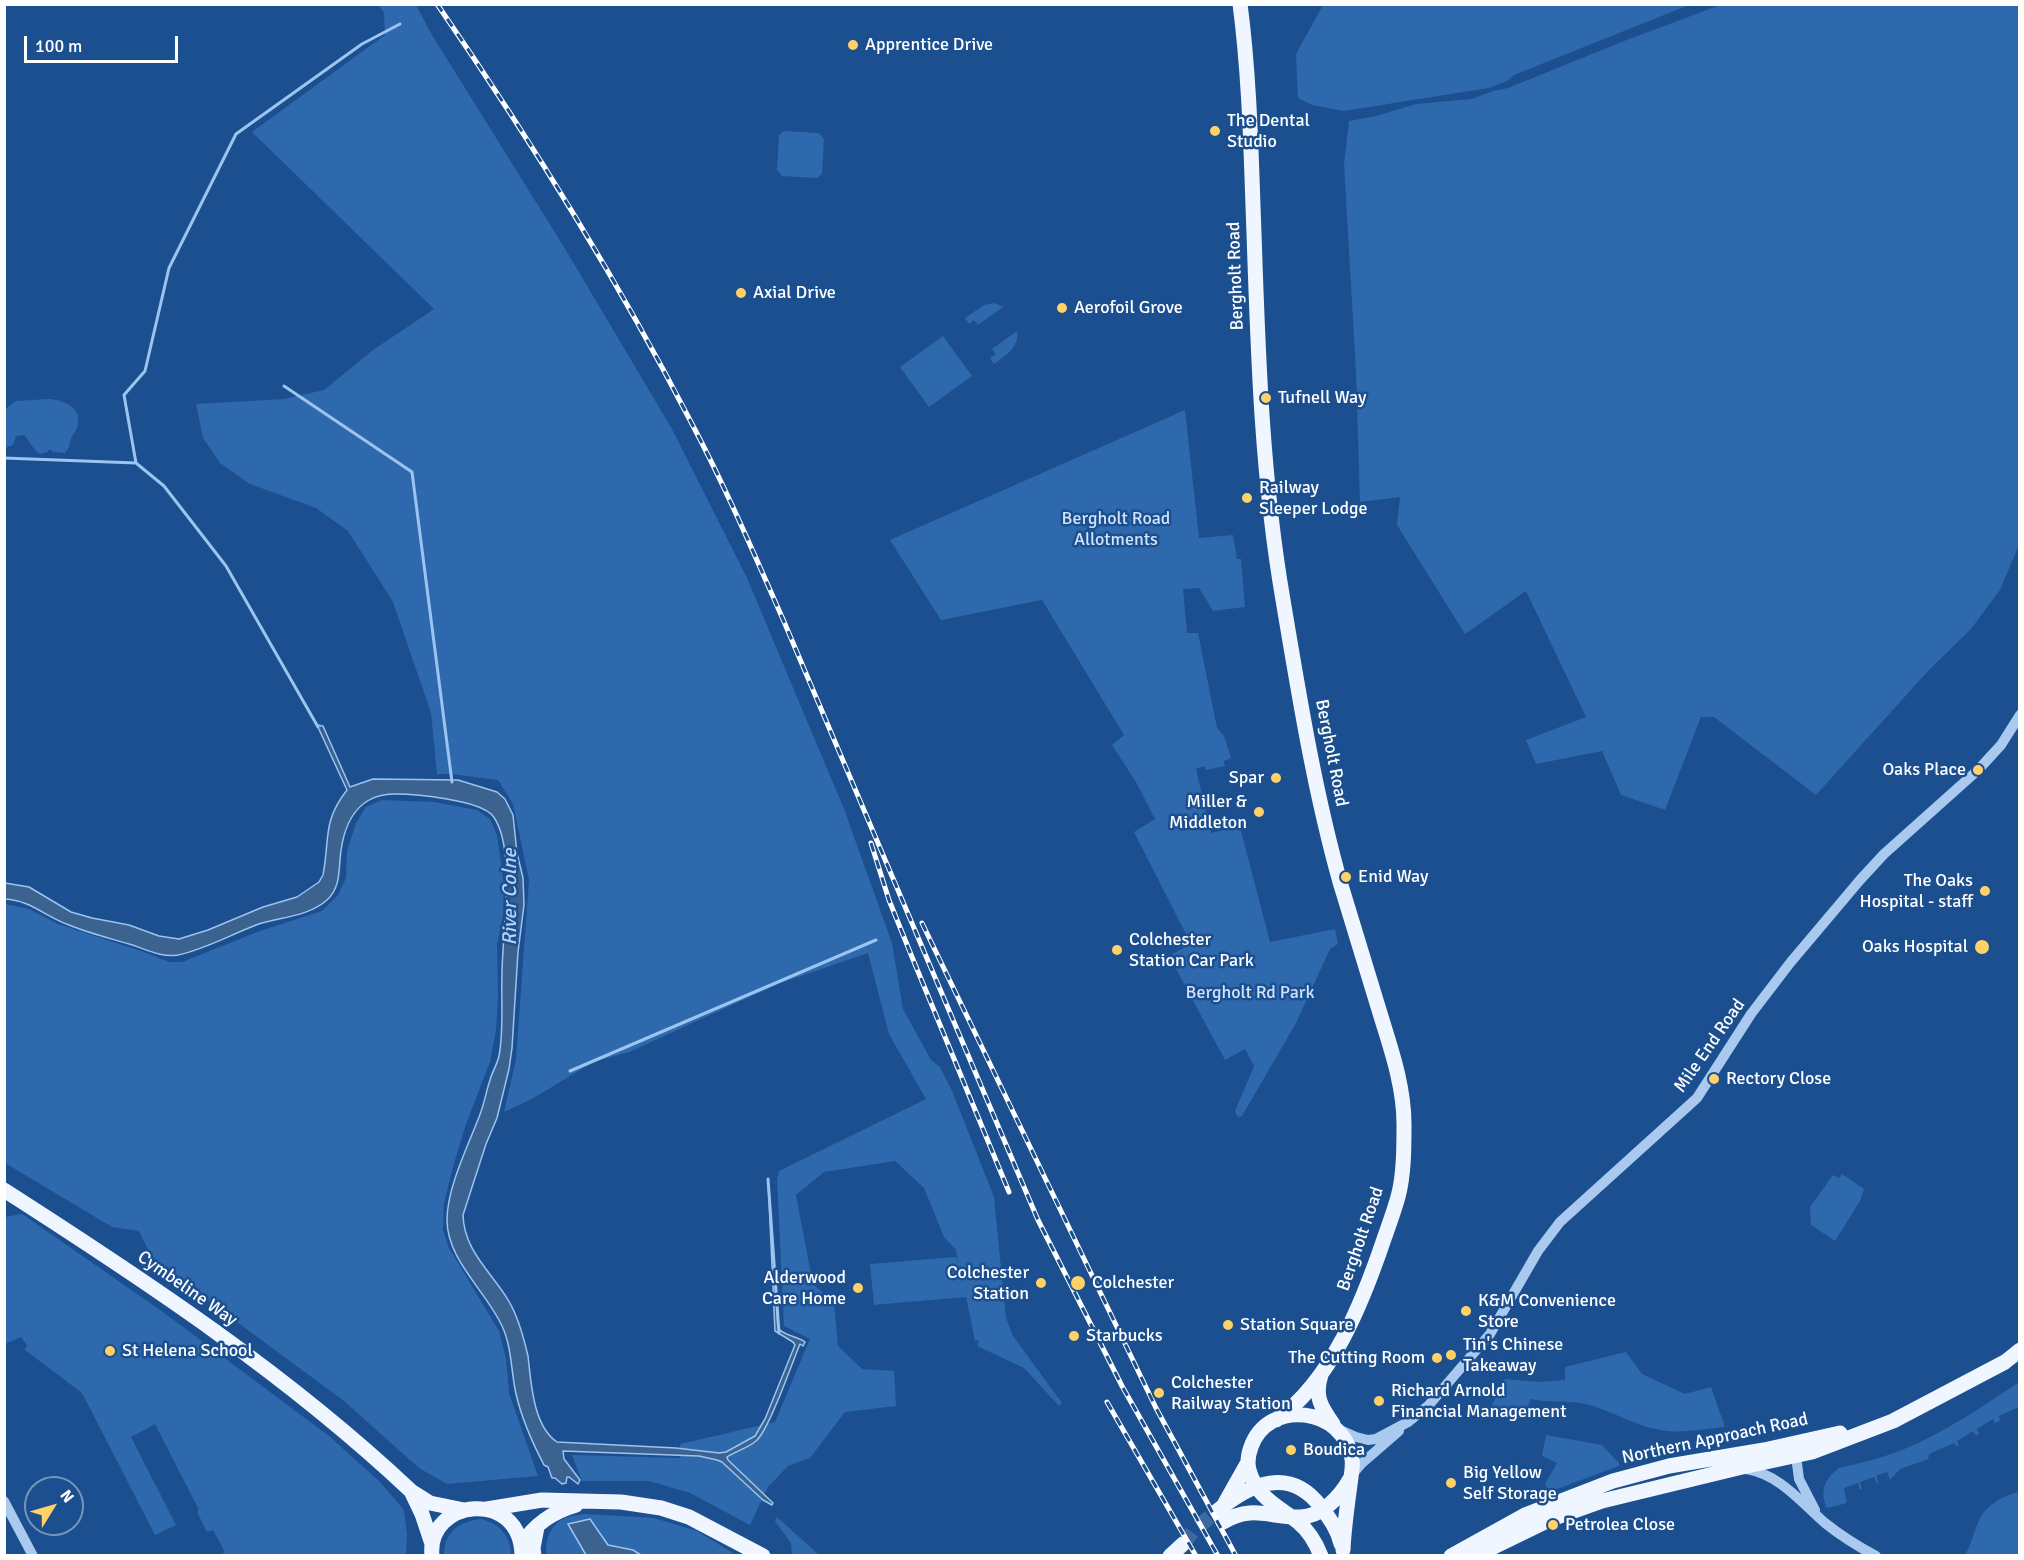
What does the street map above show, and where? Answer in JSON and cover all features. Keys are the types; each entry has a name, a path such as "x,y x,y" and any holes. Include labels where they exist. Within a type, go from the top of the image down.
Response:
{"main road":[{"name":"Bergholt Road","path":"1221,1514 1236,1486 1251,1476 1250,1450 1257,1434 1296,1404 1323,1370 1369,1284 1399,1195 1404,1122 1393,1054 1352,923 1312,770 1282,594 1264,458 1251,120 1240,4"},
{"name":"Cymbeline Way","path":"4,1190 160,1293 270,1373 339,1427 411,1491"},
{"name":"Northern Approach Road","path":"1451,1556 1525,1515 1605,1484 1669,1466 1757,1451 1796,1456 1812,1452 1893,1421 2005,1362 2019,1350"},
{"name":"Bergholt Road","path":"1323,1370 1318,1387 1320,1405 1350,1449 1353,1467 1343,1553"},
{"path":"1276,1420 1297,1415 1311,1415 1335,1427"},
{"name":"Northern Approach Road","path":"1475,1556 1549,1520 1602,1501 1738,1468 1777,1453 1893,1421"},
{"path":"1251,1476 1271,1482 1291,1484 1311,1496 1335,1528 1343,1553"},
{"path":"1221,1514 1251,1476"},
{"path":"1251,1476 1271,1504 1290,1516 1309,1533 1321,1556"},
{"path":"1221,1514 1247,1512 1303,1517 1322,1509 1337,1497 1351,1476"},
{"path":"411,1491 430,1503 464,1510 487,1509 542,1500 621,1502 661,1508 689,1517 763,1556"},
{"path":"411,1491 422,1514 432,1550"},
{"path":"521,1553 531,1530 538,1524 560,1510 584,1502"},
{"path":"487,1509 507,1519 517,1533 521,1553"},
{"path":"432,1550 444,1522 452,1515 464,1510"},
{"path":"534,1556 534,1531 538,1524"},
{"path":"1170,1556 1185,1551"}],"street":[{"name":"Mile End Road","path":"1335,1427 1368,1440 1382,1437 1428,1406 1490,1334 1538,1251 1560,1222 1697,1098 1751,1014 1790,963 1884,854 1978,770 2001,745 2019,715"},
{"name":"Mile End Road","path":"1351,1476 1361,1464 1389,1442 1407,1422"},
{"path":"1777,1453 1780,1482"},
{"path":"1796,1456 1798,1479 1818,1516"},
{"path":"1738,1468 1758,1471 1780,1482 1837,1532 1876,1556"},
{"path":"4,1501 33,1556"}],"green space":[{"path":"1723,4 2019,5 2019,545 2000,590 1971,629 1928,671 1816,795 1714,717 1701,717 1665,810 1621,795 1602,751 1536,764 1526,740 1586,717 1526,591 1465,634 1397,525 1400,497 1360,502 1356,372 1344,164 1349,121 1416,104 1472,99 1508,88"},
{"path":"379,5 416,5 432,35 564,247 672,429 747,578 844,809 892,943 903,1009 931,1060 940,1067 952,1091 994,1197 1006,1318 1013,1336 1062,1403 1059,1406 1024,1368 977,1346 979,1340 975,1341 966,1297 874,1305 870,1264 956,1257 958,1263 956,1250 944,1237 924,1188 895,1161 824,1172 796,1195 813,1284 834,1303 838,1346 862,1369 894,1371 896,1406 845,1412 810,1458 788,1466 768,1487 750,1525 690,1493 649,1481 582,1481 572,1455 680,1458 680,1444 775,1422 810,1339 784,1326 777,1179 779,1171 926,1099 889,1034 868,953 778,984 629,1052 593,1062 532,1099 504,1112 516,1059 529,880 513,804 498,780 437,774 431,713 393,602 348,531 316,508 250,484 220,463 203,438 196,404 284,399 324,390 373,350 434,309 252,132 385,35 384,13"},
{"path":"1323,5 1689,5 1514,75 1507,81 1489,88 1344,111 1312,105 1298,98 1296,54"},
{"path":"784,131 819,133 824,139 822,174 817,178 782,176 777,170 779,135"},
{"path":"994,303 1003,307 978,325 974,320 969,324 965,318 984,305"},
{"path":"1017,331 1014,346 994,364 990,358 996,354 992,349"},
{"path":"943,336 972,376 929,407 900,367"},
{"path":"49,399 66,403 78,415 77,428 65,453 53,452 50,449 40,454 24,435 16,436 13,445 5,448 5,409 16,401"},
{"path":"1185,410 1199,538 1233,535 1237,559 1241,559 1245,607 1213,611 1199,588 1183,589 1187,633 1198,633 1217,728 1224,736 1231,758 1224,761 1225,766 1206,770 1204,766 1196,769 1211,833 1240,827 1270,942 1335,929 1338,944 1330,949 1296,1023 1242,1116 1238,1117 1235,1111 1254,1066 1245,1049 1225,1060 1169,956 1191,944 1134,832 1155,819 1136,782 1112,745 1124,735 1042,600 941,620 890,540"},
{"path":"382,800 434,802 477,810 490,819 497,835 504,885 503,915 497,945 496,1030 490,1062 454,1163 444,1203 443,1230 449,1248 499,1331 506,1359 509,1393 538,1476 447,1484 419,1468 344,1401 153,1260 139,1231 112,1227 5,1163 5,904 29,909 58,924 169,962 182,962 260,931 322,911 338,895 346,878 347,851 356,823 366,807"},
{"path":"1842,1174 1864,1189 1860,1201 1835,1241 1811,1225 1810,1207 1833,1175 1839,1178"},
{"name":"St Helena School","path":"22,1214 163,1312 329,1436 380,1482 404,1510 407,1535 406,1555 220,1555 225,1552 213,1530 207,1532 197,1512 199,1510 155,1424 131,1437 176,1525 155,1535 82,1393 25,1350 27,1345 21,1337 5,1344 5,1217"},
{"path":"1626,1352 1642,1374 1685,1394 1711,1387 1725,1427 1684,1431 1660,1430 1586,1404 1572,1402 1531,1399 1527,1408 1491,1408 1504,1379 1541,1382 1565,1380 1565,1367"},
{"path":"2019,1382 2019,1407 1999,1416 2000,1421 1995,1423 1993,1419 1977,1429 1979,1434 1976,1436 1973,1431 1957,1441 1959,1445 1957,1447 1954,1443 1931,1453 1928,1456 1929,1459 1900,1469 1890,1480 1887,1472 1876,1476 1879,1483 1877,1484 1874,1477 1860,1482 1862,1489 1860,1490 1858,1483 1844,1488 1847,1503 1827,1508 1824,1496 1825,1486 1830,1476 1839,1468 1902,1450 1933,1436"},
{"path":"1546,1435 1602,1445 1619,1463 1619,1466 1549,1492 1545,1484 1557,1463 1542,1456"},
{"path":"2019,1492 2019,1555 1965,1555 1981,1517 1989,1507 2006,1496"},
{"path":"584,1514 654,1518 697,1531 733,1553 730,1556 641,1555 636,1551 608,1545 590,1519 572,1532 586,1555 547,1555 547,1539 555,1525 565,1518"},
{"path":"777,1517 819,1555 792,1555 791,1543 775,1521"},
{"path":"481,1519 503,1531 509,1542 511,1555 444,1555 447,1540 454,1530 466,1522"}],"water":[{"name":"River Colne","path":"317,725 323,726 350,787 373,779 458,780 497,792 505,799 513,815 517,853 523,878 524,905 518,952 512,1048 497,1118 463,1215 470,1243 510,1303 516,1316 528,1356 538,1415 549,1435 557,1442 676,1448 719,1453 726,1452 755,1436 765,1419 795,1345 775,1331 768,1179 778,1328 805,1342 803,1346 800,1344 774,1410 761,1434 756,1441 727,1457 773,1503 772,1505 763,1500 722,1462 699,1456 563,1451 564,1459 580,1480 578,1484 567,1477 566,1483 562,1484 552,1478 548,1467 544,1465 535,1448 521,1413 514,1386 508,1342 502,1326 453,1249 447,1220 450,1194 481,1112 501,1046 506,892 505,849 493,816 486,810 462,802 417,795 382,795 371,799 354,813 349,823 342,846 338,881 327,900 311,910 256,925 208,946 178,955 160,954 91,933 61,922 22,902 5,899 5,883 29,887 71,912 129,925 159,936 179,939 208,930 263,907 297,897 319,882 323,875 330,821 347,790"},
{"path":"590,1519 608,1545 633,1550 641,1555 586,1555 568,1524"}],"waterway":[{"path":"318,727 226,566 164,486 136,463 124,395 145,371 169,268 236,134 362,44 400,24"},
{"path":"284,386 412,472 452,782"},
{"path":"4,458 136,463"},
{"path":"570,1071 876,940"},
{"path":"768,1179 779,1333"}],"tunnel":[{"path":"1183,1544 1193,1531 1217,1511"}],"railway":[{"path":"437,4 571,209 633,314 704,447 785,624 1038,1220 1122,1386 1218,1556"},
{"path":"871,843 889,900 1009,1192"},
{"path":"922,923 1156,1408 1236,1556"},
{"path":"1107,1402 1196,1556"}],"place":[{"name":"Apprentice Drive","path":"853,45"},
{"name":"The Dental Studio","path":"1215,131"},
{"name":"Axial Drive","path":"741,293"},
{"name":"Aerofoil Grove","path":"1062,308"},
{"name":"Tufnell Way","path":"1266,398"},
{"name":"Railway Sleeper Lodge","path":"1247,498"},
{"name":"Oaks Place","path":"1978,770"},
{"name":"Spar","path":"1276,778"},
{"name":"Miller & Middleton","path":"1259,812"},
{"name":"Enid Way","path":"1346,877"},
{"name":"The Oaks Hospital - staff","path":"1985,891"},
{"name":"Oaks Hospital","path":"1982,947"},
{"name":"Colchester Station Car Park","path":"1117,950"},
{"name":"Rectory Close","path":"1714,1079"},
{"name":"Colchester Station","path":"1041,1283"},
{"name":"Colchester","path":"1078,1283"},
{"name":"Alderwood Care Home","path":"858,1288"},
{"name":"K&M Convenience Store","path":"1466,1311"},
{"name":"Station Square","path":"1228,1325"},
{"name":"Starbucks","path":"1074,1336"},
{"name":"St Helena School","path":"110,1351"},
{"name":"Tin's Chinese Takeaway","path":"1451,1355"},
{"name":"The Cutting Room","path":"1437,1358"},
{"name":"Colchester Railway Station","path":"1159,1393"},
{"name":"Richard Arnold Financial Management","path":"1379,1401"},
{"name":"Boudica","path":"1291,1450"},
{"name":"Big Yellow Self Storage","path":"1451,1483"},
{"name":"Petrolea Close","path":"1553,1525"}],"park label":[{"name":"Bergholt Road Allotments","path":"1116,529"},
{"name":"Bergholt Rd Park","path":"1250,993"}]}
